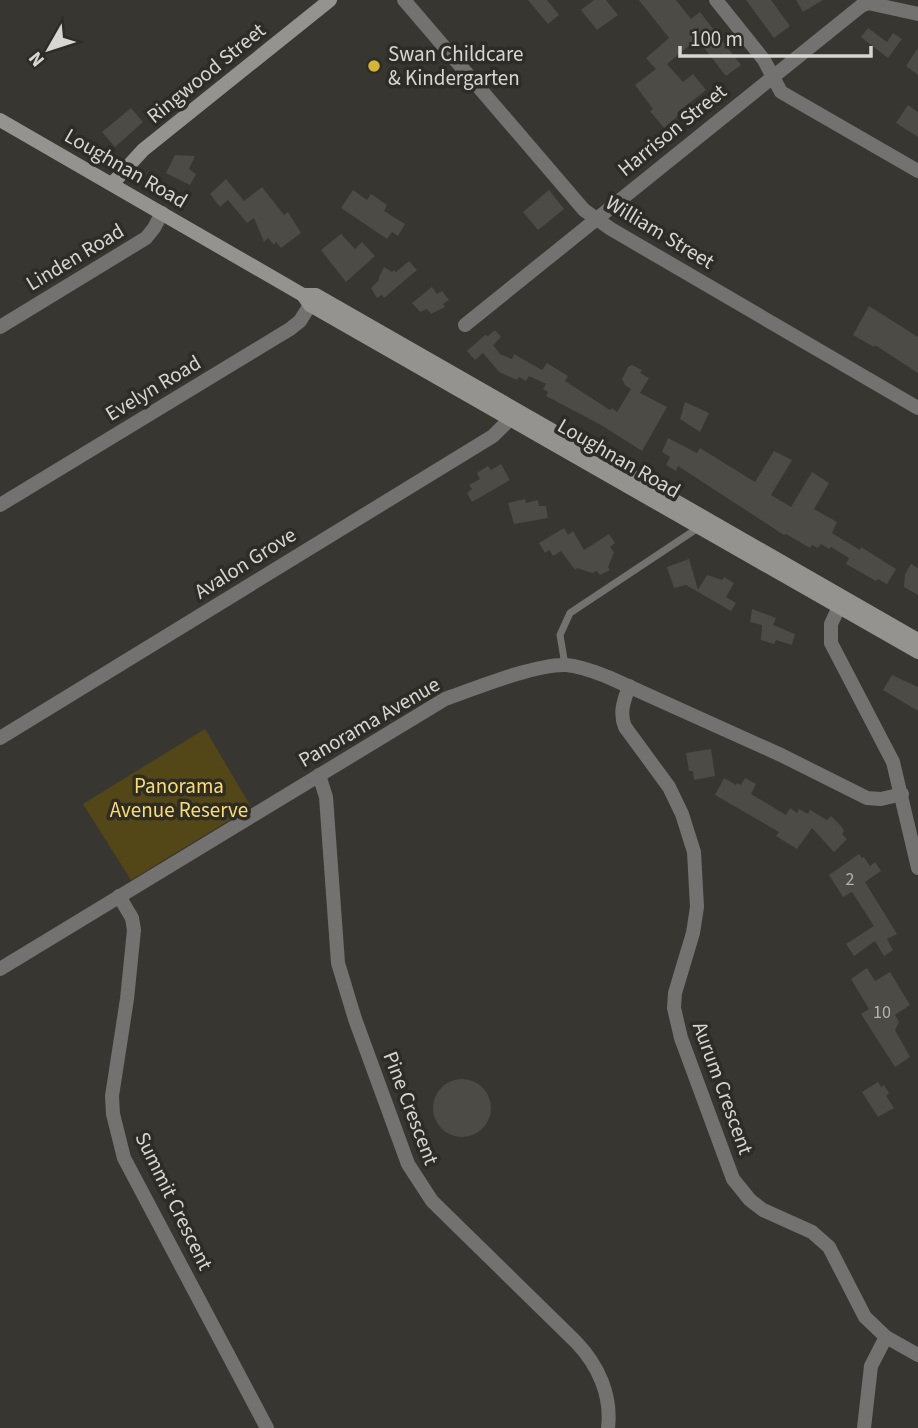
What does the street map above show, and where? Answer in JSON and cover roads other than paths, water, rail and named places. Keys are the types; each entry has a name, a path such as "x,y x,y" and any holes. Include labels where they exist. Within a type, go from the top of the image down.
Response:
{"main road":[{"name":"Ringwood Street","path":"112,184 143,150 330,0"},
{"name":"Loughnan Road","path":"0,120 918,640"},
{"name":"Loughnan Road","path":"310,298 509,420 918,652"}],"street":[{"name":"William Street","path":"404,0 584,210 918,408"},
{"path":"716,0 765,60 781,92 918,172"},
{"name":"Harrison Street","path":"465,325 860,6 868,3 918,14"},
{"name":"Linden Road","path":"0,327 146,238 162,213"},
{"name":"Evelyn Road","path":"0,505 290,329 300,321 310,298"},
{"name":"Avalon Grove","path":"0,738 493,436 509,420"},
{"path":"839,607 831,624 831,643 894,762 918,868"},
{"name":"Panorama Avenue","path":"0,969 445,699 547,667 583,667 781,755 867,798 881,799 902,794"},
{"name":"Aurum Crescent","path":"629,686 621,709 625,727 668,787 682,814 694,852 697,906 693,933 675,993 674,1008 681,1038 733,1179 750,1200 763,1210 812,1232 829,1247 865,1317 886,1337 918,1355"},
{"name":"Pine Crescent","path":"318,775 326,797 338,963 352,1010 408,1164 432,1201 591,1359 601,1376 608,1401 608,1428"},
{"name":"Summit Crescent","path":"119,896 132,918 134,930 127,999 112,1096 117,1133 124,1158 267,1428"},
{"path":"864,1428 871,1366 886,1337"}],"lane":[{"path":"565,665 560,635 570,613 699,528"}],"place":[{"name":"Swan Childcare & Kindergarten","path":"374,66"}],"park label":[{"name":"Panorama Avenue Reserve","path":"179,798"}]}
